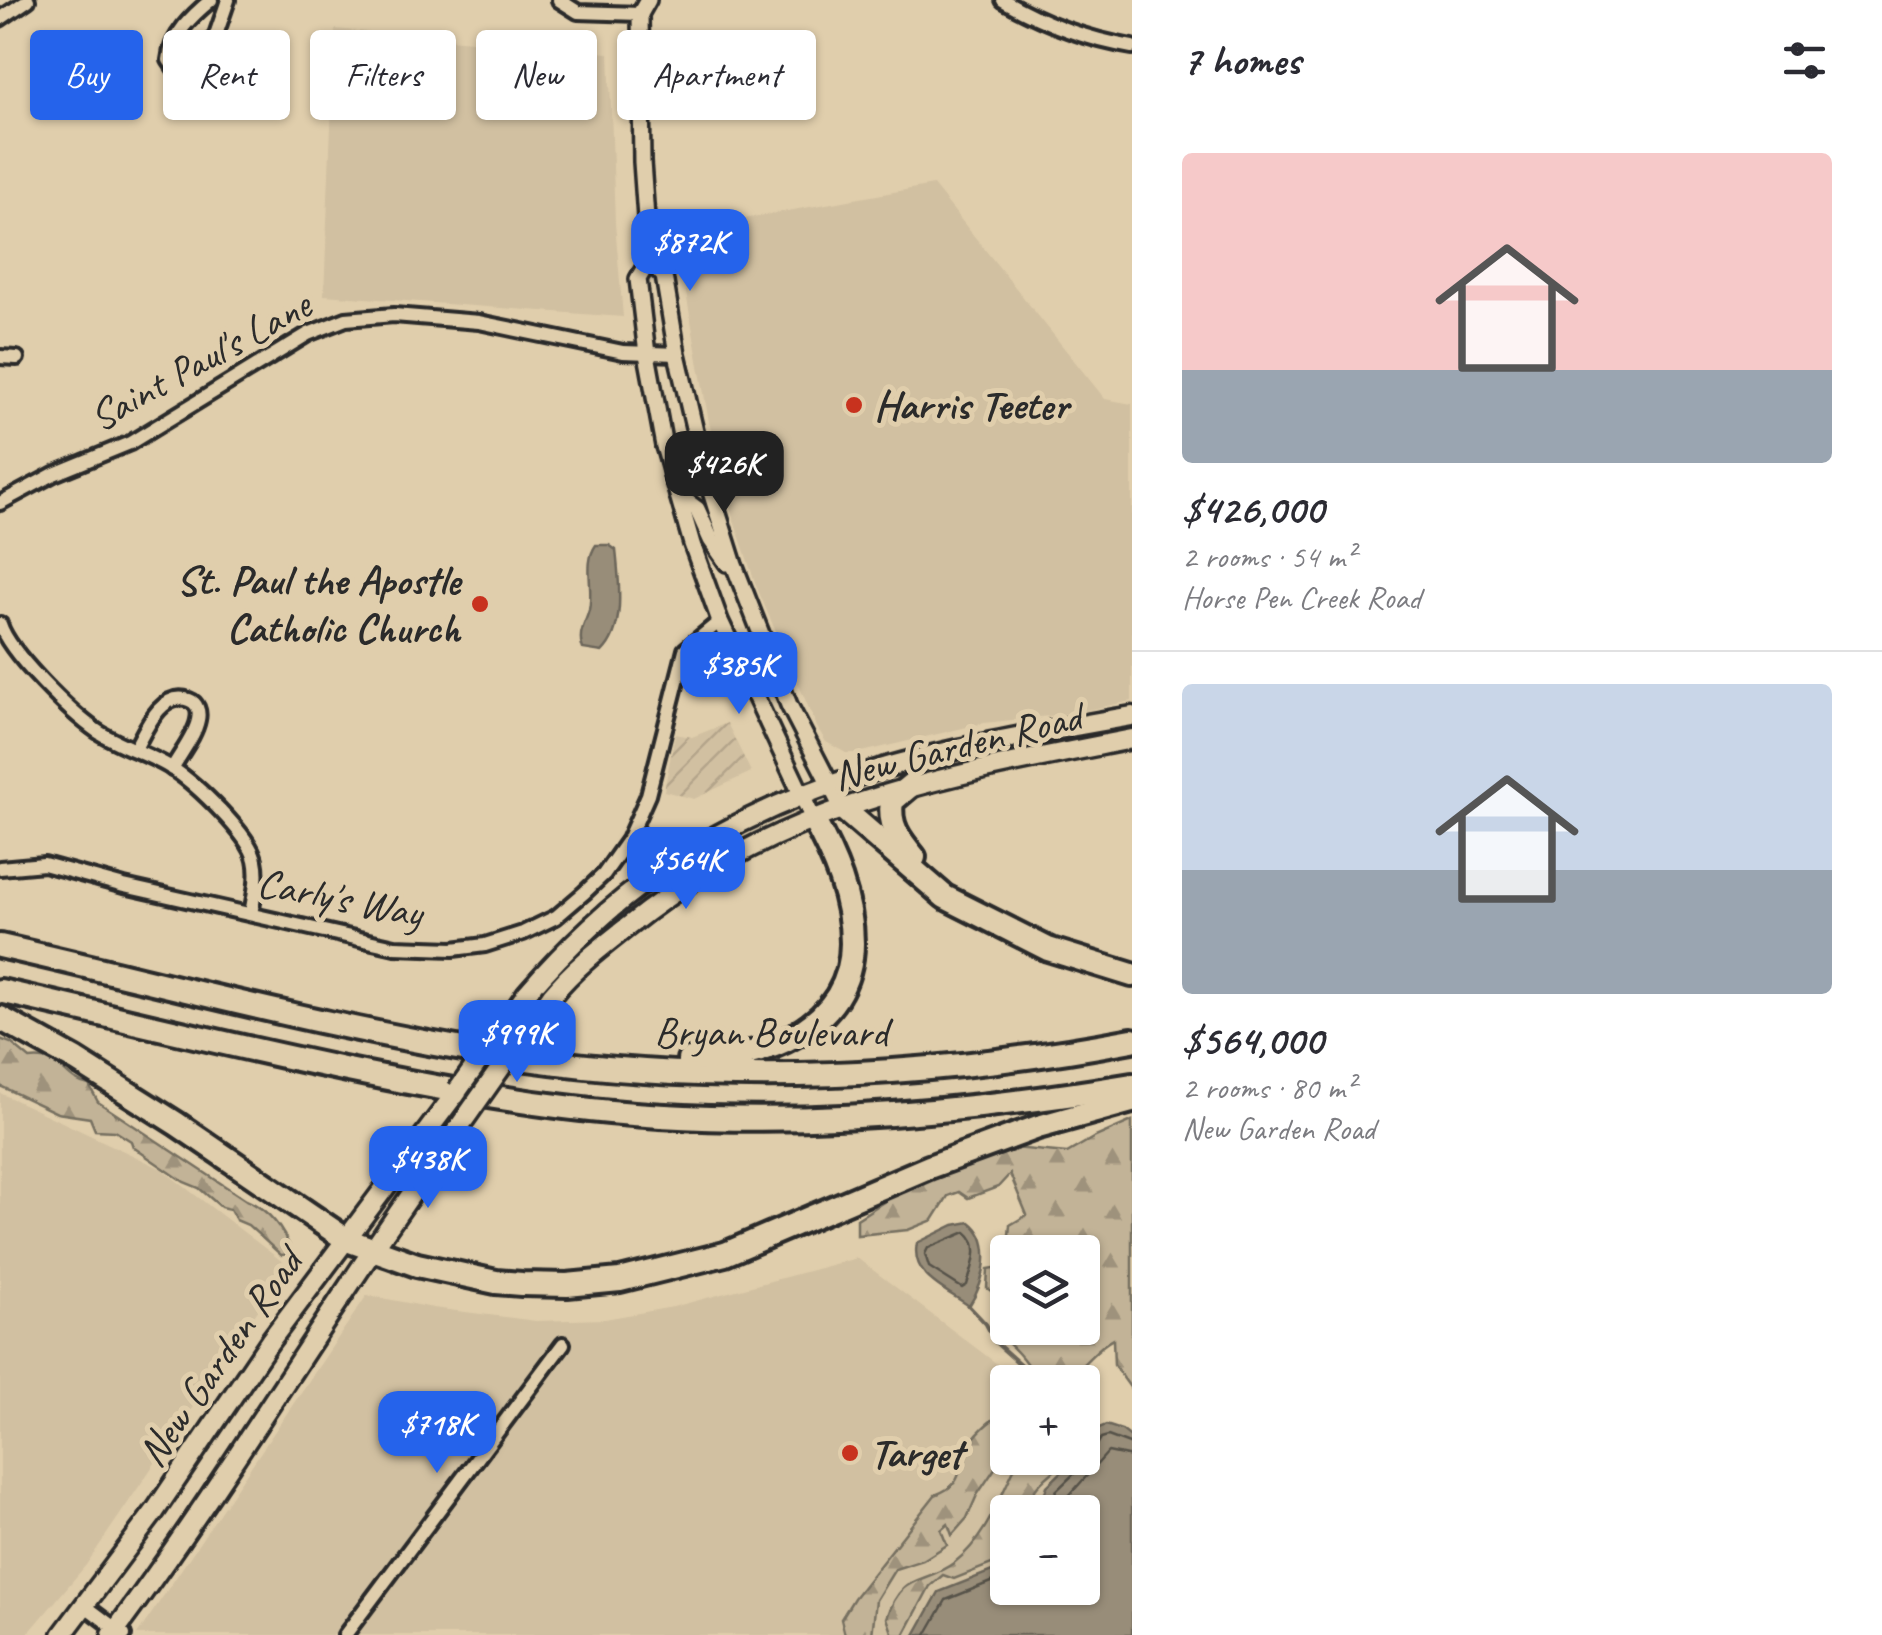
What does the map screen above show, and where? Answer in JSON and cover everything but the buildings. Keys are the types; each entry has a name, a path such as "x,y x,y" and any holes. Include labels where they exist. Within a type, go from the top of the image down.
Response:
{"highway":[{"path":"911,785 892,800 891,818 894,832 931,886"},
{"path":"842,808 944,897 1048,949 1132,976"},
{"path":"521,1058 725,1058 774,1047 814,1023 838,994 850,964 852,943 848,904 833,855 813,819"},
{"name":"Bryan Boulevard","path":"0,946 370,1030 521,1058 728,1075 861,1074 1011,1060 1132,1040"},
{"name":"Bryan Boulevard","path":"0,990 345,1068 518,1101 614,1112 726,1118 866,1117 1030,1102 1132,1085"},
{"path":"0,1018 178,1124 347,1240 417,1265 496,1282 567,1285 654,1273 725,1254 820,1211 1038,1127 1132,1101"}],"main road":[{"name":"New Garden Road","path":"66,1634 270,1341 527,993 594,922 650,876 709,838 799,794 950,751 1132,716"},
{"name":"New Garden Road","path":"118,1633 372,1250 570,973 693,877 783,830 911,785 1132,739"}],"street":[{"path":"0,19 28,0"},
{"path":"211,0 174,41 169,60 178,72 192,74 203,68 228,0"},
{"path":"559,0 578,12 640,5 642,162 649,260 638,279 664,446 720,621 813,819"},
{"path":"1004,0 1031,16 1093,40 1132,47"},
{"path":"649,260 664,276 703,466 738,578 789,705 842,808"},
{"name":"Saint Paul's Lane","path":"0,503 54,474 130,443 308,334 346,319 394,315 479,322 623,352 677,354"},
{"path":"0,357 18,358"},
{"path":"664,446 682,462 703,466"},
{"path":"678,495 693,503 710,540 738,578"},
{"name":"Carly's Way","path":"0,868 44,864 356,940 424,950 485,945 523,933 556,917 604,874 628,840 648,795 685,650 720,621"},
{"path":"0,624 5,639 97,731 172,768 249,844 256,875 251,914"},
{"path":"135,749 161,708 178,699 192,701 198,721 172,768"},
{"path":"346,1635 563,1344"},
{"path":"84,1606 118,1633"}],"shaded area":[{"path":"456,40 476,41 476,120 597,120 597,52 609,53 615,223 623,317 324,295 331,120 456,120"},
{"path":"933,185 1105,399 1132,404 1132,701 1068,714 984,723 846,753 826,742 817,727 757,588 731,511 709,422 675,231"},
{"path":"727,723 751,772 694,799 664,791 675,734 692,737"},
{"path":"0,1093 160,1168 288,1266 86,1565 27,1635 0,1635"},
{"path":"857,1258 999,1365 990,1365 990,1475 1058,1475 1044,1495 990,1495 990,1572 939,1592 915,1635 137,1635 367,1295 536,1321 605,1319 673,1307"}],"green space":[{"path":"0,1039 30,1059 50,1061 89,1085 98,1102 262,1209 280,1229 293,1254 281,1255 248,1225 236,1220 230,1209 184,1182 115,1131 95,1130 90,1118 57,1113 0,1086"},
{"path":"1132,1121 1132,1390 1114,1365 1113,1339 1082,1365 1027,1365 1010,1345 1100,1345 1100,1235 1009,1235 1010,1225 1027,1215 1010,1174 998,1187 968,1198 959,1192 948,1196 933,1220 908,1230 857,1235 857,1219 896,1194 969,1163 1014,1148 1067,1153"},
{"path":"990,1422 990,1475 967,1518 952,1535 948,1524 941,1530 947,1545 923,1560 895,1569 876,1600 872,1635 845,1635 841,1619 854,1598 935,1495 955,1482 970,1444"},
{"path":"1011,1475 1049,1475 1032,1495 1002,1495"},
{"path":"990,1519 990,1565 954,1579 943,1575 930,1586 904,1635 893,1635 887,1618 899,1593 955,1562 975,1542"}],"water":[{"path":"596,545 609,545 616,550 618,576 618,618 602,652 583,649 581,638 590,602 590,560"},
{"path":"970,1222 983,1240 985,1262 969,1306 931,1280 916,1254 917,1243 954,1225"},
{"path":"1106,1425 1122,1430 1132,1438 1132,1635 915,1635 939,1592 990,1572 990,1605 1100,1605 1100,1495 1044,1495 1058,1475 1100,1475 1100,1428"}],"waterway":[{"path":"969,1306 986,1324 996,1343 1021,1365"}],"place":[{"name":"Harris Teeter","path":"854,405"},
{"name":"St. Paul the Apostle Catholic Church","path":"480,604"},
{"name":"Target","path":"850,1453"}]}
